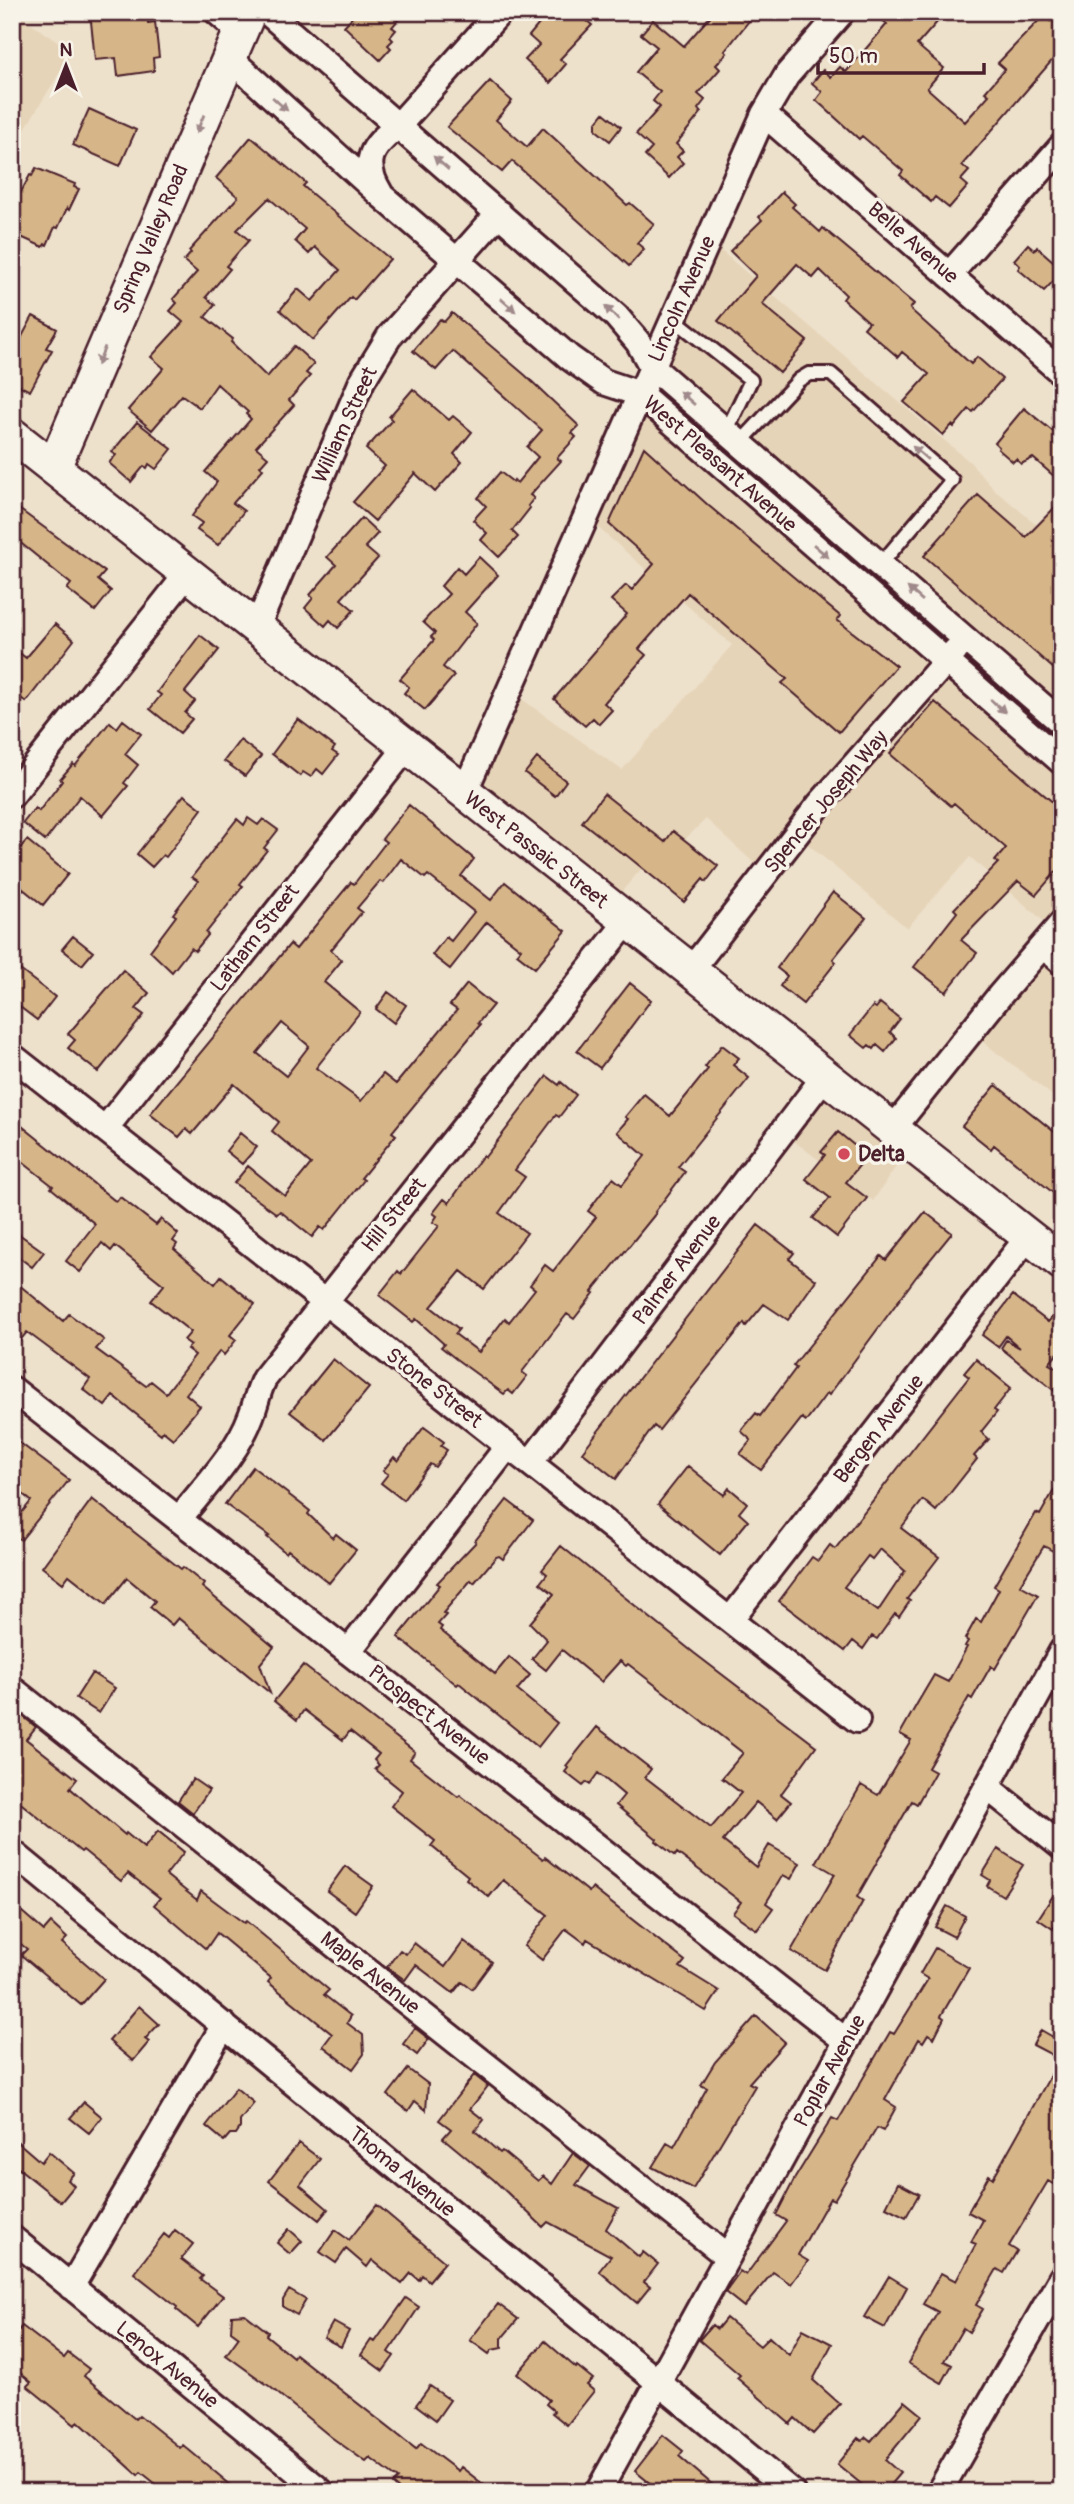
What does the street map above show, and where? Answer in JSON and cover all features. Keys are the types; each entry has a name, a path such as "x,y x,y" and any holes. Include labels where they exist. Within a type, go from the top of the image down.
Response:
{"main road":[{"name":"Spring Valley Road","path":"54,467 247,16"},
{"name":"West Passaic Street","path":"12,435 1062,1263"}],"street":[{"path":"383,197 371,178 370,157 378,141 398,125 500,12"},
{"name":"Lincoln Avenue","path":"464,793 764,114 787,75 842,12"},
{"name":"West Pleasant Avenue","path":"1062,723 652,368 638,342 616,316 398,125 247,16 235,63 383,197 570,358 604,382 640,394 1062,762"},
{"name":"Belle Avenue","path":"764,114 1062,373"},
{"path":"949,275 1062,146"},
{"name":"William Street","path":"257,627 362,381 389,337 499,213"},
{"path":"12,795 188,573"},
{"name":"Spencer Joseph Way","path":"691,970 819,805 966,639"},
{"name":"Latham Street","path":"105,1129 406,748"},
{"name":"Hill Street","path":"179,1519 233,1450 252,1415 256,1396 264,1379 628,922"},
{"path":"892,1129 1062,923"},
{"name":"Stone Street","path":"12,1056 857,1720"},
{"name":"Palmer Avenue","path":"530,1463 824,1077"},
{"name":"Bergen Avenue","path":"730,1620 1028,1237"},
{"name":"Prospect Avenue","path":"12,1390 846,2041"},
{"path":"348,1652 508,1446"},
{"name":"Poplar Avenue","path":"598,2492 1062,1651"},
{"name":"Maple Avenue","path":"12,1689 727,2257"},
{"path":"987,1787 1062,1847"},
{"name":"Thoma Avenue","path":"12,1852 792,2492"},
{"path":"71,2287 224,2025"},
{"name":"Lenox Avenue","path":"12,2238 322,2492"},
{"path":"939,2492 1062,2277"}],"lane":[{"path":"674,318 751,380 733,438"},
{"path":"733,438 799,380 816,373 831,374 952,480 880,565"},
{"path":"1039,950 1062,970"}],"shaded area":[{"path":"12,12 73,51 12,150"},
{"path":"708,240 970,462 994,489 1062,546 1062,1103 970,1032 1055,931 970,857 907,928 797,835 766,874 706,819 675,849 665,842 608,907 464,793 509,690 622,770 732,645 586,517"},
{"path":"824,1077 911,1144 873,1201 782,1132"}],"building":[{"path":"90,12 147,12 148,23 155,22 159,57 153,58 154,71 118,76 116,58 95,60"},
{"path":"357,12 405,12 392,27 396,30 390,37 393,40 388,45 391,48 380,60 344,26"},
{"path":"549,12 576,12 592,25 560,59 566,64 550,83 525,60 539,45 529,36"},
{"path":"714,12 756,12 716,65 720,69 698,94 705,100 698,109 701,113 676,144 683,151 677,157 683,163 669,178 645,156 652,148 636,134 660,107 653,101 660,92 636,72 657,47 641,34 653,20 684,46"},
{"path":"873,12 946,12 917,45 944,68 927,88 965,122 989,95 985,92 1005,69 998,63 1044,15 1062,29 1062,49 962,165 969,171 961,180 968,186 949,208 935,197 931,202 900,175 903,171 862,136 859,139 816,100 822,92 812,83 823,70 831,77 840,67 846,72 887,24"},
{"path":"490,81 512,101 496,120 527,147 543,128 627,205 630,203 654,224 637,243 644,249 629,266 512,161 502,172 447,127"},
{"path":"89,109 136,130 120,166 73,145"},
{"path":"604,113 621,127 610,141 596,130 596,123"},
{"path":"251,137 306,183 303,186 312,194 390,259 354,300 351,297 313,340 280,310 298,289 312,301 340,270 315,247 309,254 295,241 305,229 269,198 237,230 249,240 226,266 230,269 206,297 215,305 205,317 233,339 231,342 267,377 294,346 314,364 306,373 310,376 289,400 294,405 256,447 268,457 260,466 263,469 233,503 244,511 218,545 197,530 202,523 192,516 217,482 205,472 251,419 246,414 248,412 217,384 200,408 182,395 152,430 128,410 164,368 151,357 183,322 170,311 177,303 173,299 197,272 184,261 191,253 189,251 238,197 216,178"},
{"path":"36,168 75,184 74,187 79,189 58,228 55,227 47,245 43,247 12,233 12,209"},
{"path":"782,192 795,204 792,207 820,232 823,228 914,304 910,309 971,364 977,357 1002,379 973,412 969,409 954,427 952,425 943,435 904,402 929,374 902,352 898,357 864,328 869,322 843,299 846,295 820,270 813,278 797,264 762,304 807,341 780,373 718,321 756,276 730,251 762,220 759,217"},
{"path":"1028,244 1035,250 1037,247 1062,269 1044,291 1018,269 1020,266 1014,260"},
{"path":"452,313 525,375 579,426 572,433 576,437 557,458 561,461 530,495 534,498 528,506 530,508 512,531 518,537 499,557 481,540 487,533 473,520 486,506 478,498 500,472 517,483 538,457 527,447 542,430 453,351 436,370 413,351 440,319 444,322"},
{"path":"33,316 57,329 46,348 52,350 30,391 12,382 12,355"},
{"path":"413,389 449,420 453,416 472,432 454,454 462,462 435,492 415,473 375,521 353,502 385,466 366,449 392,420 389,417"},
{"path":"1024,408 1062,439 1062,483 1033,458 1021,464 1016,459 1013,462 998,449 995,443"},
{"path":"137,422 172,449 156,469 149,464 147,468 144,466 131,482 109,463 116,455 112,452"},
{"path":"644,447 709,506 840,616 837,620 896,666 839,732 782,683 787,679 688,593 639,649 646,655 604,703 612,710 599,724 593,718 585,726 554,699 627,614 611,600 626,585 632,590 654,564 609,524"},
{"path":"978,495 1026,537 1062,500 1062,676 924,556"},
{"path":"12,504 105,572 98,580 111,591 95,611 67,589 71,584 12,536"},
{"path":"362,518 378,533 365,547 378,558 341,599 354,610 338,628 330,620 325,626 305,608 313,598 310,595 336,565 327,557"},
{"path":"479,557 498,575 465,612 477,623 443,667 454,676 425,710 404,693 409,687 400,679 434,640 431,637 435,633 423,622 449,594 441,586 457,567 464,574"},
{"path":"55,624 74,640 26,702 12,691 12,647 26,658"},
{"path":"200,635 219,650 185,692 195,701 185,713 192,719 180,733 150,709 161,695 157,692"},
{"path":"935,702 1062,810 1062,865 1036,895 1018,881 961,940 977,953 946,992 914,967 957,912 954,909 998,863 995,861 1006,848 954,803 951,806 890,754"},
{"path":"298,719 335,747 332,751 338,755 323,774 317,769 311,777 303,772 300,776 272,754"},
{"path":"123,720 141,734 125,754 138,765 124,783 128,786 103,816 80,796 45,841 23,823 35,808 39,811 62,781 60,779 73,764 75,766 110,722 117,728"},
{"path":"240,740 261,756 245,776 224,761"},
{"path":"537,758 566,781 555,796 525,773"},
{"path":"604,794 665,842 673,831 718,866 706,882 703,879 684,902 582,822"},
{"path":"184,795 202,809 166,857 163,855 152,867 137,854"},
{"path":"409,805 474,859 461,876 491,900 505,882 566,931 535,968 517,954 521,949 487,922 450,969 432,955 446,937 451,941 474,912 428,875 425,878 401,859 383,883 380,881 357,908 362,912 331,950 342,960 324,982 360,1012 316,1068 361,1101 383,1074 396,1084 457,1010 450,1005 467,984 493,1005 478,1023 480,1025 392,1132 396,1135 361,1178 364,1180 324,1230 320,1227 312,1237 280,1211 277,1214 234,1183 248,1166 285,1196 311,1164 272,1131 279,1122 234,1084 192,1134 186,1129 179,1137 150,1114 290,944 296,949 351,882 354,884 386,842 382,839","holes":["282,1023 309,1046 286,1076 257,1053"]},
{"path":"248,818 258,825 263,819 278,830 264,848 267,850 240,884 243,886 206,933 208,935 195,951 191,948 172,972 150,951 198,881 192,877 237,819 244,825"},
{"path":"27,840 68,874 43,905 12,880 12,857"},
{"path":"833,892 866,918 833,959 836,962 803,1004 780,986 787,976 777,968"},
{"path":"73,936 93,952 82,965 62,949"},
{"path":"20,970 55,997 37,1020 12,1001 12,979"},
{"path":"123,970 149,993 136,1009 144,1015 98,1072 68,1048 75,1040 68,1034"},
{"path":"630,983 651,1000 600,1068 577,1051"},
{"path":"388,992 406,1005 394,1023 376,1009"},
{"path":"880,1003 900,1019 890,1032 896,1038 885,1052 877,1045 874,1049 869,1045 866,1048 850,1035 873,1006 876,1008"},
{"path":"722,1045 739,1058 733,1065 749,1078 678,1167 685,1172 656,1213 592,1292 594,1293 574,1319 567,1314 522,1372 527,1376 513,1394 508,1390 504,1394 456,1359 441,1347 444,1344 416,1319 413,1322 379,1295 398,1271 401,1274 439,1226 433,1222 437,1216 433,1213 444,1199 449,1203 483,1155 485,1157 547,1076 559,1085 561,1082 576,1095 559,1117 556,1115 515,1170 525,1177 499,1213 527,1233 484,1289 461,1271 431,1307 459,1329 455,1334 479,1352 505,1318 509,1322 535,1289 530,1285 545,1265 553,1271 596,1217 588,1211 613,1178 622,1185 645,1156 617,1132 628,1119 625,1117 644,1094 670,1116 708,1069 705,1067"},
{"path":"996,1085 1062,1138 1062,1200 994,1145 991,1149 962,1126"},
{"path":"12,1118 114,1200 117,1201 120,1197 156,1225 161,1219 178,1234 173,1241 177,1244 174,1249 215,1284 221,1276 255,1304 230,1335 236,1340 224,1355 220,1351 186,1394 200,1406 173,1439 163,1431 161,1434 113,1396 105,1406 83,1389 90,1379 27,1332 12,1350 12,1279 63,1321 69,1314 104,1340 96,1349 146,1386 151,1381 166,1393 195,1355 187,1349 191,1345 184,1340 191,1332 151,1301 164,1285 115,1246 111,1251 102,1243 80,1272 66,1261 95,1224 12,1154"},
{"path":"838,1132 867,1156 846,1182 867,1198 837,1237 813,1218 830,1198 806,1179 825,1155 821,1152"},
{"path":"240,1133 257,1147 242,1164 226,1151"},
{"path":"925,1212 952,1233 829,1395 827,1393 806,1421 802,1418 761,1470 740,1454 751,1440 741,1431 756,1413 760,1416 796,1368 793,1366 881,1256 886,1260"},
{"path":"758,1225 794,1253 789,1259 816,1280 788,1320 764,1304 746,1326 744,1323 659,1430 654,1426 616,1479 582,1452"},
{"path":"12,1229 44,1252 32,1267 12,1252"},
{"path":"1013,1295 1048,1322 1062,1305 1062,1348 1049,1364 1062,1371 1062,1397 1001,1348 1006,1340 1020,1348 1006,1336 998,1347 982,1335"},
{"path":"333,1359 369,1388 326,1440 290,1412"},
{"path":"976,1359 1011,1388 981,1432 989,1439 974,1456 977,1459 936,1511 923,1500 901,1528 939,1557 907,1599 910,1601 899,1617 895,1614 877,1639 872,1636 863,1649 853,1641 845,1651 779,1601 812,1557 818,1561 830,1545 835,1549 969,1377 964,1373","holes":["880,1549 905,1571 878,1611 844,1587 868,1556 872,1559"]},
{"path":"424,1427 444,1442 441,1446 447,1450 435,1467 430,1464 403,1500 381,1483 388,1474 383,1471 394,1457 398,1461"},
{"path":"12,1437 69,1480 21,1540 12,1534 12,1525 31,1501 12,1485"},
{"path":"688,1466 724,1495 729,1488 747,1503 739,1513 748,1521 720,1555 658,1504"},
{"path":"253,1467 310,1511 308,1514 333,1538 336,1534 356,1550 329,1583 288,1550 286,1553 267,1537 269,1536 225,1504"},
{"path":"1062,1476 1062,1556 1044,1546 1020,1585 1038,1595 995,1669 991,1666 972,1699 969,1697 928,1768 935,1772 917,1804 912,1801 857,1897 863,1901 825,1970 791,1951 835,1874 816,1863 861,1785 878,1795 911,1740 900,1734 918,1702 934,1675 948,1682 967,1647 965,1646 968,1641 965,1639 976,1619 981,1622 999,1589 994,1586 1036,1513 1040,1515"},
{"path":"92,1499 204,1584 202,1587 274,1647 260,1664 270,1693 178,1618 172,1625 150,1607 155,1601 127,1578 106,1604 69,1575 63,1583 42,1567"},
{"path":"507,1500 533,1520 503,1559 496,1557 474,1583 471,1580 443,1613 446,1615 438,1624 442,1627 440,1630 495,1674 509,1657 530,1675 517,1690 557,1723 538,1747 398,1637 440,1585 437,1583 476,1542"},
{"path":"561,1546 694,1653 816,1746 781,1794 791,1802 777,1819 756,1802 723,1841 756,1867 769,1845 800,1863 791,1879 783,1875 766,1903 773,1908 757,1930 733,1913 741,1902 677,1853 675,1856 616,1805 624,1795 598,1773 590,1784 587,1782 583,1786 565,1772 568,1768 566,1766 597,1727 651,1769 645,1777 711,1828 741,1793 722,1778 743,1753 628,1664 626,1666 620,1661 601,1682 562,1650 546,1670 532,1659 547,1640 530,1623 554,1594 540,1583 547,1574 542,1570"},
{"path":"303,1665 415,1752 410,1759 458,1797 460,1795 589,1892 592,1888 685,1961 680,1967 719,1991 706,2011 587,1939 585,1943 566,1929 542,1960 524,1946 548,1915 503,1880 489,1897 466,1879 468,1876 431,1846 435,1841 391,1806 402,1791 375,1769 379,1765 374,1760 379,1754 350,1731 343,1740 304,1710 297,1720 274,1701"},
{"path":"92,1673 115,1688 99,1713 76,1698"},
{"path":"19,1713 36,1727 26,1739 77,1779 70,1788 125,1835 126,1833 144,1848 158,1831 184,1852 166,1875 197,1900 201,1891 244,1923 246,1921 329,1990 324,1995 351,2016 347,2023 363,2035 364,2054 353,2069 323,2046 332,2034 268,1982 271,1978 217,1933 206,1949 154,1905 160,1898 128,1873 121,1881 12,1796 12,1722"},
{"path":"193,1779 209,1790 193,1813 178,1801"},
{"path":"998,1849 1023,1865 1003,1896 987,1886 990,1880 982,1875"},
{"path":"345,1866 373,1886 355,1912 327,1891"},
{"path":"1062,1882 1062,1915 1053,1929 1038,1919"},
{"path":"947,1906 965,1916 954,1937 935,1927"},
{"path":"21,1911 44,1931 51,1923 67,1938 62,1943 104,1979 81,2005 21,1955 27,1949 12,1937 12,1921"},
{"path":"464,1941 492,1962 472,1989 462,1982 453,1993 416,1965 405,1980 387,1967 400,1950 406,1954 414,1943 445,1967"},
{"path":"935,1948 969,1968 941,2016 944,2018 934,2038 928,2034 923,2042 919,2039 885,2100 896,2107 883,2131 877,2128 834,2200 830,2198 798,2255 808,2261 791,2284 773,2272 744,2307 725,2292 740,2271 746,2275 786,2221 776,2215 795,2178 832,2118 838,2121 890,2032 894,2034 928,1979 920,1974"},
{"path":"139,2006 159,2024 145,2039 149,2042 133,2061 109,2041"},
{"path":"756,2016 785,2042 749,2083 755,2086 693,2189 652,2167 667,2143 674,2147 707,2088 701,2085 715,2062"},
{"path":"415,2028 429,2039 417,2055 403,2044"},
{"path":"1041,2030 1060,2041 1052,2055 1033,2045"},
{"path":"1062,2055 1062,2168 1053,2184 1048,2181 1009,2246 1017,2251 1004,2273 997,2269 976,2305 983,2309 969,2332 963,2328 944,2361 952,2365 942,2383 908,2363 938,2312 923,2304 941,2273 956,2281 976,2244 971,2242 983,2220 968,2212 989,2175 993,2178"},
{"path":"408,2069 428,2084 426,2110 415,2101 408,2111 388,2095"},
{"path":"474,2075 488,2086 470,2109 484,2120 475,2131 500,2153 502,2151 538,2181 543,2176 552,2184 573,2153 590,2166 576,2185 618,2208 606,2229 639,2257 643,2252 658,2264 644,2282 650,2287 637,2303 599,2271 611,2256 548,2222 543,2227 494,2180 443,2138 451,2129 439,2120"},
{"path":"236,2088 254,2103 240,2121 236,2134 230,2134 224,2141 206,2126"},
{"path":"84,2102 102,2117 89,2133 70,2118"},
{"path":"12,2137 41,2162 49,2152 74,2173 68,2180 74,2186 61,2202 12,2163"},
{"path":"299,2143 320,2159 300,2185 328,2209 319,2220 269,2181"},
{"path":"898,2183 919,2194 906,2217 886,2207"},
{"path":"377,2205 445,2262 429,2281 422,2275 419,2280 411,2273 402,2284 372,2260 367,2267 346,2249 336,2263 320,2252 335,2230 349,2240"},
{"path":"289,2229 302,2241 290,2254 277,2243"},
{"path":"175,2230 193,2244 181,2259 203,2276 200,2279 223,2296 198,2327 134,2273 164,2234 169,2238"},
{"path":"889,2276 907,2287 885,2328 864,2317"},
{"path":"289,2290 306,2300 297,2315 283,2307 283,2300"},
{"path":"406,2298 419,2307 389,2352 394,2356 383,2371 361,2355 371,2340 375,2342"},
{"path":"498,2304 518,2319 502,2338 502,2348 492,2350 489,2354 470,2340"},
{"path":"245,2314 293,2357 295,2354 416,2449 421,2443 458,2471 461,2467 493,2492 402,2492 393,2484 398,2479 370,2458 366,2462 331,2437 226,2355 239,2337 231,2331 232,2315"},
{"path":"726,2318 760,2346 769,2337 789,2355 803,2329 832,2344 813,2380 840,2404 813,2434 795,2418 790,2424 737,2378 740,2375 699,2340 712,2325 717,2329"},
{"path":"333,2322 349,2331 341,2347 324,2338"},
{"path":"22,2326 64,2358 68,2353 89,2369 84,2376 135,2419 139,2415 180,2448 183,2445 239,2492 166,2492 141,2472 138,2475 78,2421 75,2425 27,2386 31,2382 12,2366 12,2338"},
{"path":"545,2341 593,2379 587,2385 594,2391 567,2425 552,2413 554,2411 546,2404 549,2400 517,2374"},
{"path":"430,2386 450,2400 436,2420 416,2405"},
{"path":"905,2401 922,2415 885,2460 900,2473 884,2492 871,2492 837,2464 858,2438 862,2441 866,2437 871,2441"},
{"path":"663,2435 683,2451 679,2456 721,2492 661,2492 635,2471"}],"place":[{"name":"Delta","path":"844,1154"}]}
